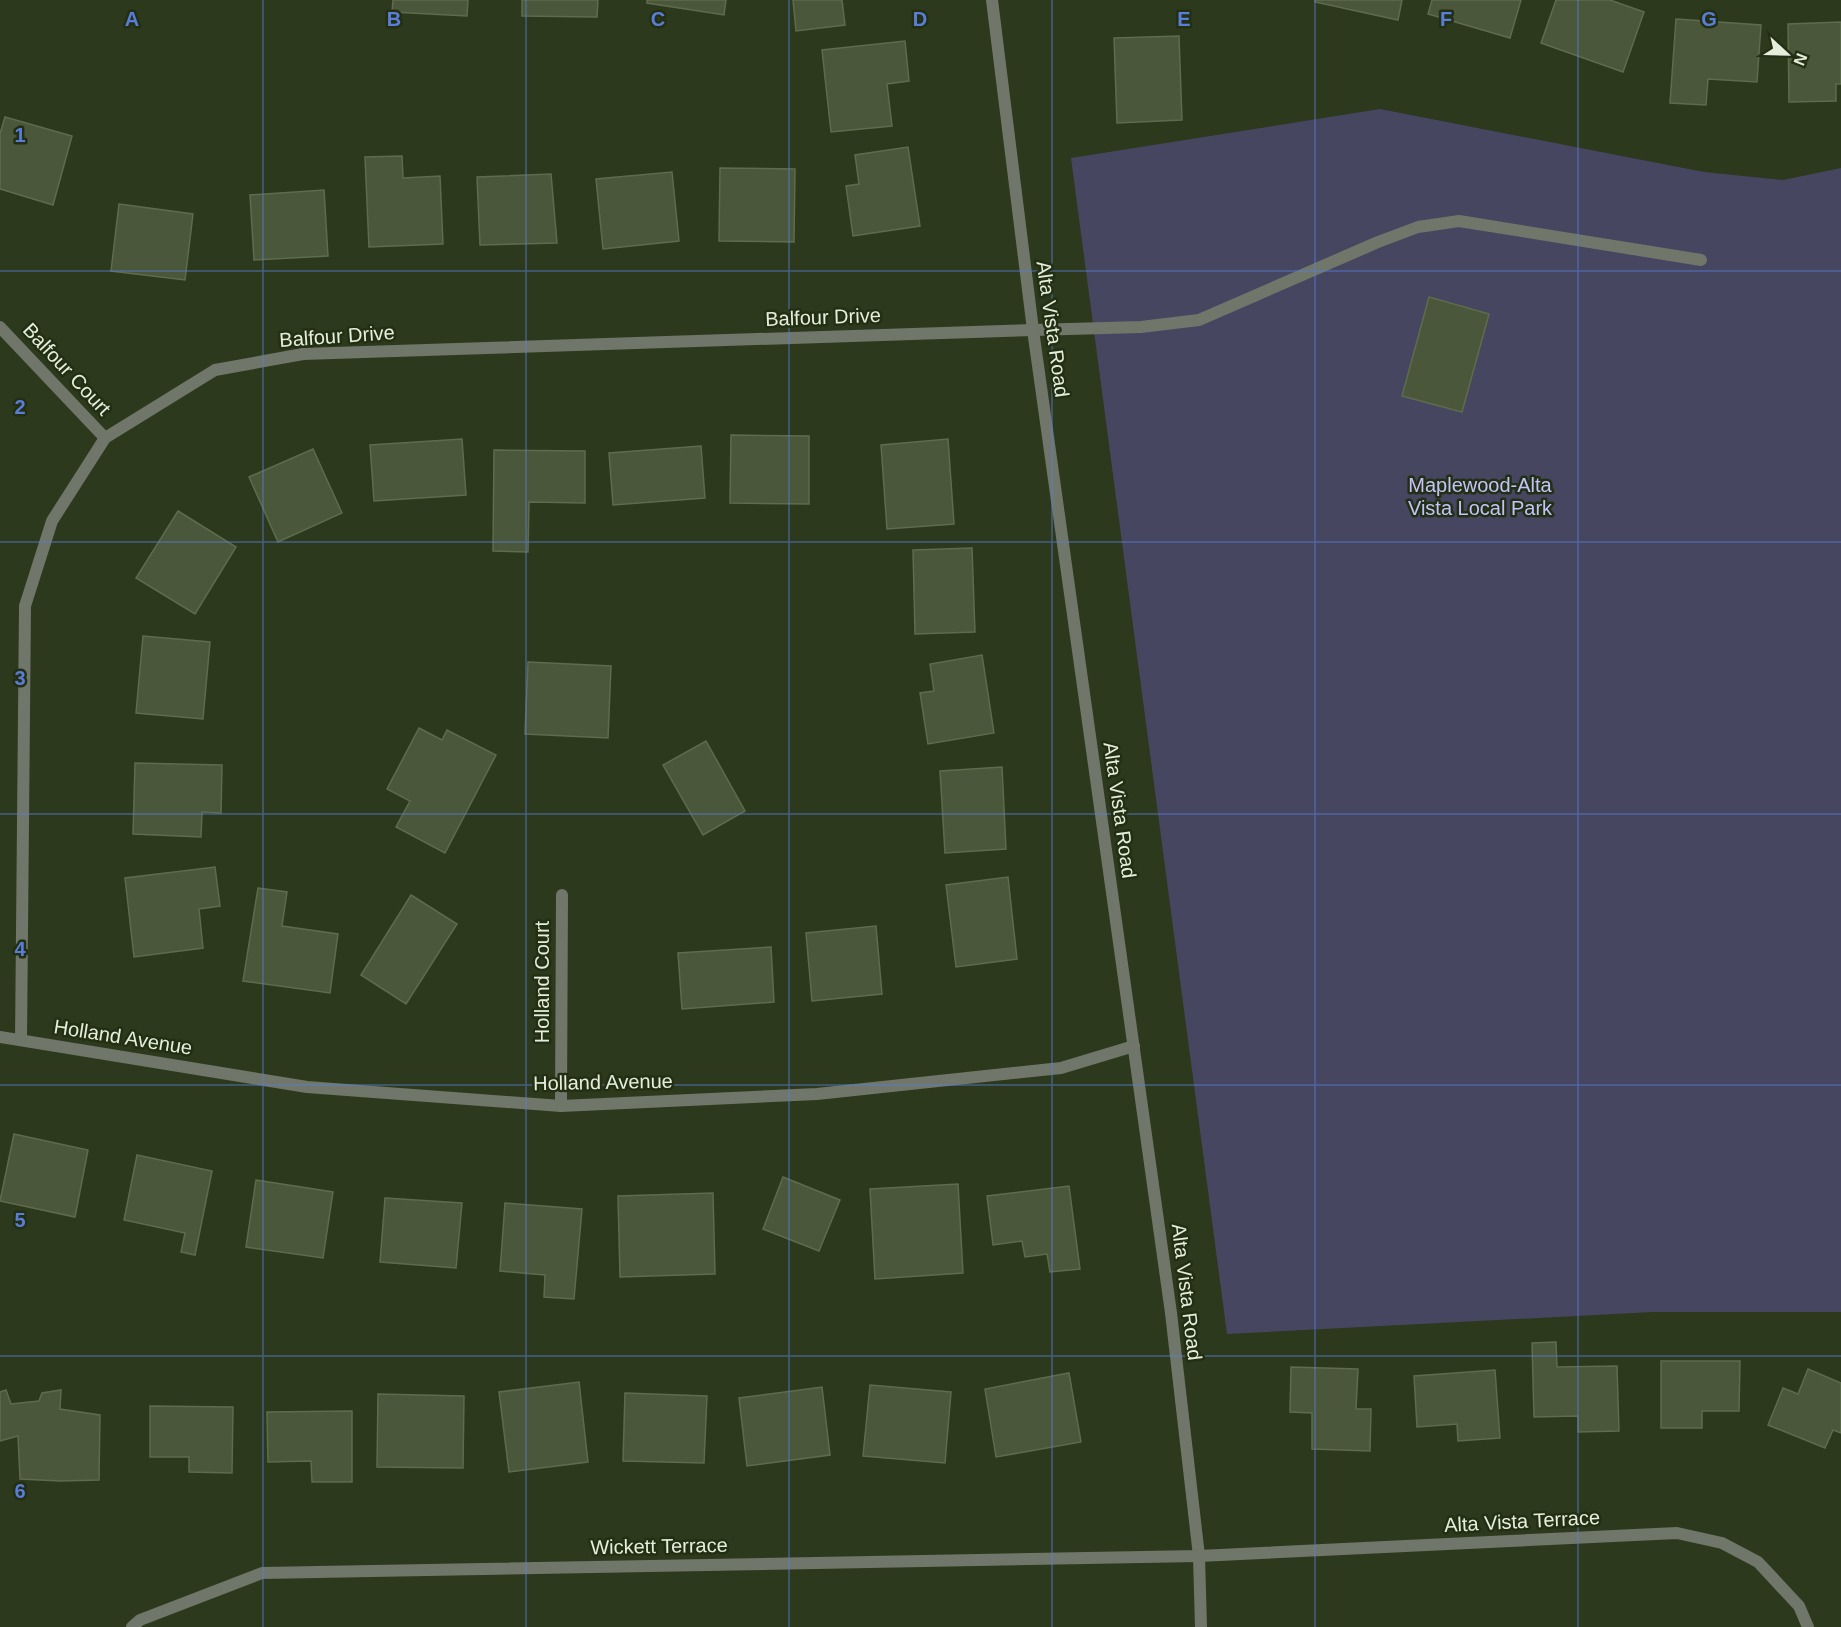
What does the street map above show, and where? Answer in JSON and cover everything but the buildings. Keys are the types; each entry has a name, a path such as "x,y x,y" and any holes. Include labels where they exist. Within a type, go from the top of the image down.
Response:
{"street":[{"name":"Alta Vista Road","path":"992,0 1033,330 1171,1313 1199,1556 1201,1627"},
{"name":"Balfour Drive","path":"21,1040 25,606 52,520 105,438 215,370 303,354 1141,327 1199,320 1378,242 1418,227 1459,221 1701,260"},
{"name":"Balfour Court","path":"0,327 105,438"},
{"name":"Holland Court","path":"561,1106 562,895"},
{"name":"Holland Avenue","path":"0,1037 307,1088 561,1106 817,1094 1061,1068 1134,1046"},
{"name":"Alta Vista Terrace","path":"1199,1556 1677,1533 1722,1543 1758,1562 1799,1606 1808,1627"},
{"name":"Wickett Terrace","path":"132,1627 140,1620 262,1573 1199,1556"}],"green space":[{"name":"Maplewood-Alta Vista Local Park","path":"1380,109 1704,172 1783,180 1841,168 1841,1312 1653,1312 1227,1334 1071,158"}]}
